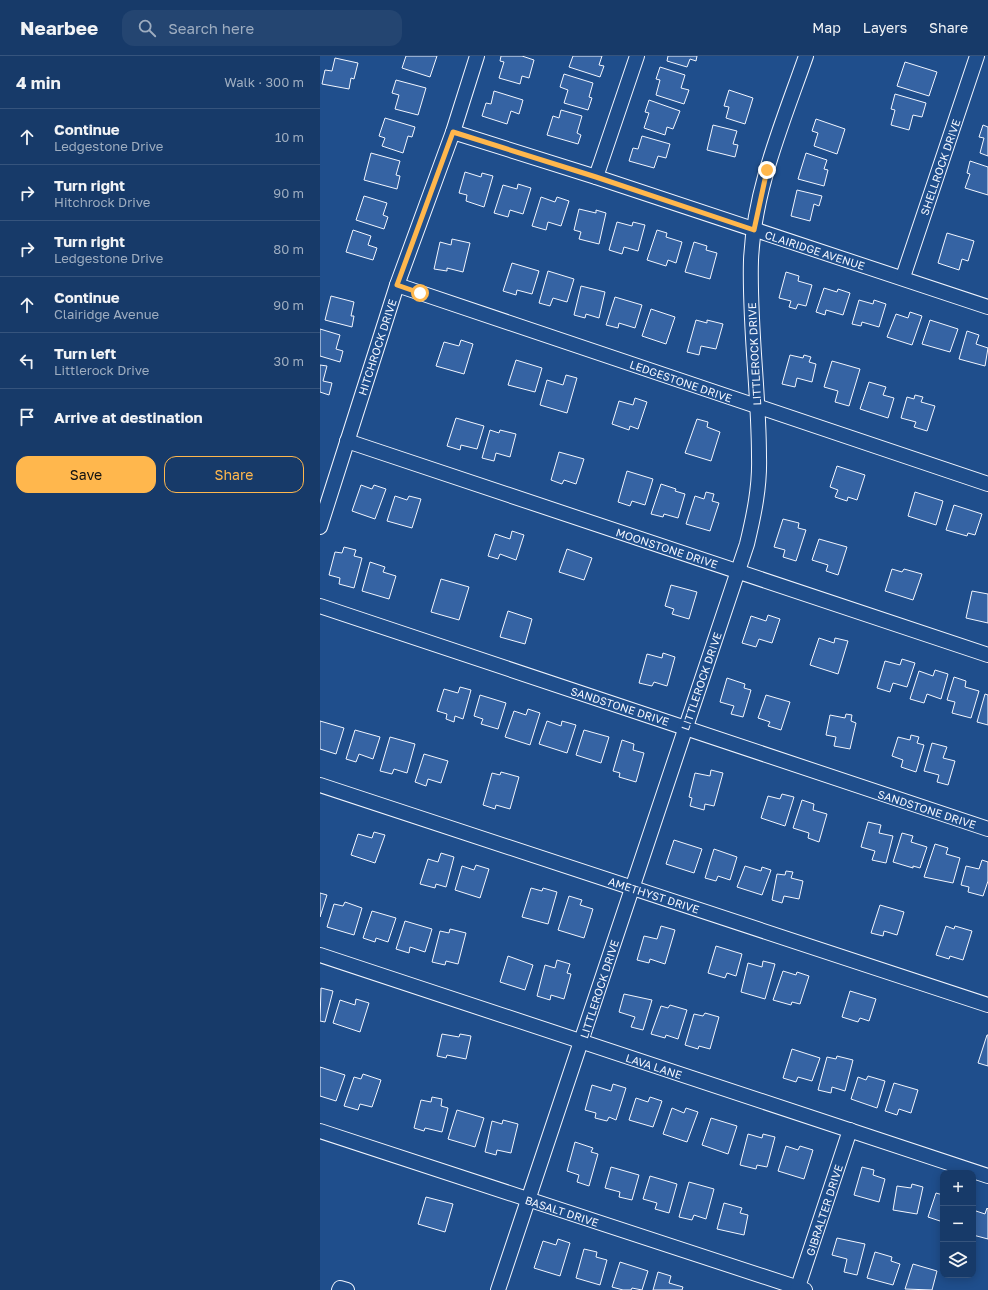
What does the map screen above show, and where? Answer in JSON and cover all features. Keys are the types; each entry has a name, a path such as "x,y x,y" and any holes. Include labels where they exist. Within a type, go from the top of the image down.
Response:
{"street":[{"name":"HITCHROCK DRIVE","path":"320,527 397,285 453,132 477,56"},
{"path":"453,132 596,177 637,56"},
{"name":"LITTLEROCK DRIVE","path":"498,1290 633,888 684,728 748,544 757,495 759,458 751,307 751,259 754,230 767,170 806,56"},
{"name":"SHELLROCK DRIVE","path":"903,278 977,56"},
{"name":"CLAIRIDGE AVENUE","path":"596,177 988,306"},
{"name":"LEDGESTONE DRIVE","path":"397,285 988,484"},
{"name":"MOONSTONE DRIVE","path":"347,441 988,655"},
{"name":"SANDSTONE DRIVE","path":"320,606 988,829"},
{"name":"AMETHYST DRIVE","path":"320,785 988,1005"},
{"name":"LAVA LANE","path":"320,955 988,1176"},
{"name":"GIBRALTER DRIVE","path":"800,1289 850,1130"},
{"name":"BASALT DRIVE","path":"320,1131 800,1289"},
{"path":"339,1290 340,1288 347,1290"}],"building":[{"path":"406,56 437,56 430,77 402,68"},
{"path":"501,56 522,56 534,60 529,78 522,76 520,84 499,78 504,62 500,61"},
{"path":"573,56 602,56 599,65 604,66 600,77 569,67"},
{"path":"668,56 697,56 696,61 690,59 687,67 667,61"},
{"path":"335,58 358,63 354,79 351,78 349,89 322,84 325,70 332,71"},
{"path":"905,62 937,72 929,96 897,86"},
{"path":"660,67 685,75 681,88 689,90 684,104 656,95 660,80 656,79"},
{"path":"564,74 593,83 589,97 592,98 588,110 564,103 568,90 560,87"},
{"path":"396,80 426,88 418,115 395,109 399,95 392,93"},
{"path":"729,90 753,98 745,124 726,118 729,107 724,106"},
{"path":"494,91 523,100 519,114 511,111 507,124 482,116 486,103 491,104"},
{"path":"895,94 926,103 922,117 913,115 909,130 891,125 895,110 891,109"},
{"path":"649,100 680,111 673,129 667,127 665,135 644,128 649,113 645,112"},
{"path":"561,110 582,116 577,133 581,135 578,144 547,135 553,116 559,118"},
{"path":"385,118 415,127 412,137 408,136 403,153 382,146 385,138 379,136"},
{"path":"816,119 845,129 837,154 814,146 818,133 812,131"},
{"path":"713,125 737,131 733,144 738,145 735,157 707,150"},
{"path":"983,125 988,127 988,156 980,153 984,138 979,137"},
{"path":"642,136 670,144 666,158 658,156 654,168 629,161 633,148 638,149"},
{"path":"371,153 400,161 396,175 400,176 397,189 364,180"},
{"path":"806,153 827,160 824,169 828,170 824,186 798,179"},
{"path":"970,161 988,167 988,195 965,188 970,174 967,173"},
{"path":"465,172 481,177 482,173 493,176 484,207 466,201 467,195 459,193"},
{"path":"518,184 531,188 523,214 510,210 508,217 494,213 503,185 517,189"},
{"path":"797,190 822,196 819,206 814,204 810,221 791,216"},
{"path":"364,196 387,203 383,215 388,217 384,229 356,220"},
{"path":"541,197 555,202 557,197 569,201 561,226 548,222 546,230 532,226"},
{"path":"579,209 596,213 596,210 606,213 599,244 579,239 581,232 574,230"},
{"path":"617,222 632,226 633,222 645,225 638,251 624,247 622,254 609,250"},
{"path":"353,230 371,236 368,245 377,248 373,260 346,252"},
{"path":"657,230 667,233 666,237 682,242 676,263 668,260 666,266 647,260"},
{"path":"947,233 974,241 968,261 962,259 959,270 938,263"},
{"path":"452,239 470,243 463,272 447,268 447,271 434,269 440,242 451,245"},
{"path":"694,242 707,246 706,250 717,253 710,279 685,272"},
{"path":"512,263 539,271 532,294 517,290 516,295 503,291"},
{"path":"548,271 574,279 567,302 553,298 550,306 539,303"},
{"path":"786,272 799,276 798,281 812,285 806,306 798,304 796,309 789,307 791,301 779,298"},
{"path":"581,286 605,292 599,318 586,314 585,318 574,315"},
{"path":"824,288 837,292 838,289 850,293 843,315 826,310 825,315 816,312"},
{"path":"331,296 354,302 351,316 354,316 352,327 325,320"},
{"path":"615,297 642,305 635,328 619,323 618,328 606,325"},
{"path":"859,300 873,304 874,300 886,304 879,327 862,322 861,326 852,324"},
{"path":"651,309 675,317 666,344 642,336"},
{"path":"910,312 922,316 912,345 887,337 896,314 908,318"},
{"path":"696,320 707,323 707,320 723,324 716,349 701,346 699,355 687,352"},
{"path":"930,320 958,329 950,352 922,344"},
{"path":"320,329 340,335 336,349 343,351 340,362 320,356"},
{"path":"967,331 979,335 976,344 988,348 985,366 959,359"},
{"path":"461,340 473,344 464,374 436,366 444,342 459,346"},
{"path":"790,355 803,358 804,355 811,357 809,362 816,364 812,382 797,378 795,387 782,384"},
{"path":"516,360 542,368 535,392 508,385"},
{"path":"832,361 860,369 849,406 835,402 838,391 824,387"},
{"path":"320,365 327,366 323,381 332,383 329,395 320,392"},
{"path":"566,375 577,378 567,413 540,405 547,380 563,385"},
{"path":"869,382 886,387 883,395 894,398 888,418 860,409"},
{"path":"915,395 923,397 921,402 935,406 927,431 914,427 916,422 901,418 907,397 914,399"},
{"path":"635,398 647,402 638,429 630,426 629,430 612,424 619,401 633,405"},
{"path":"456,418 484,426 477,449 461,445 460,450 447,446"},
{"path":"697,419 708,422 707,427 720,432 711,461 685,453"},
{"path":"490,430 499,433 500,430 516,434 510,457 496,453 494,461 482,458"},
{"path":"559,452 584,459 576,484 564,480 562,484 551,480"},
{"path":"837,466 865,475 857,500 848,497 847,501 835,497 838,490 830,487"},
{"path":"627,471 653,479 645,505 632,501 630,506 618,502"},
{"path":"661,484 685,494 678,518 664,514 663,517 651,514"},
{"path":"361,485 372,489 374,485 386,489 375,519 352,511"},
{"path":"706,492 714,494 712,501 719,503 710,531 686,524 695,496 704,499"},
{"path":"915,492 943,501 936,525 908,516"},
{"path":"395,496 407,500 409,496 421,499 412,528 387,521"},
{"path":"954,505 982,514 975,535 968,533 967,536 946,530"},
{"path":"783,519 799,523 798,528 806,530 796,561 783,557 785,550 774,547"},
{"path":"512,531 524,535 516,560 500,554 498,559 488,556 495,534 510,539"},
{"path":"819,539 847,547 838,575 826,571 828,565 812,560"},
{"path":"344,547 356,550 354,556 362,558 354,588 339,584 340,578 329,575 335,552 342,553"},
{"path":"567,549 592,558 584,580 559,572"},
{"path":"370,562 385,567 383,572 396,576 389,599 362,591"},
{"path":"892,569 902,572 904,569 922,574 913,600 885,591"},
{"path":"441,579 469,587 459,620 431,612"},
{"path":"671,585 697,592 689,619 672,614 674,609 665,606"},
{"path":"972,591 988,594 988,623 966,618"},
{"path":"508,611 532,619 525,644 500,637"},
{"path":"768,615 780,619 772,643 759,639 756,647 742,643 751,616 766,621"},
{"path":"819,638 834,643 835,638 848,641 838,674 810,665"},
{"path":"663,653 675,657 667,686 654,682 652,686 639,683 647,654 662,658"},
{"path":"902,659 915,663 907,687 893,683 890,692 877,688 885,661 900,665"},
{"path":"935,670 948,674 941,699 927,694 924,703 910,699 919,671 933,676"},
{"path":"954,677 966,681 965,687 979,691 971,718 952,713 955,702 947,700"},
{"path":"727,678 745,684 744,688 751,690 743,717 731,714 734,706 720,702"},
{"path":"460,687 471,690 463,719 455,716 454,722 446,719 447,714 437,711 444,689 458,693"},
{"path":"985,694 988,695 988,725 977,722"},
{"path":"480,695 506,703 498,729 481,724 483,719 474,716"},
{"path":"766,695 790,702 781,730 768,726 770,722 758,718"},
{"path":"528,709 540,713 530,745 505,737 514,711 526,715"},
{"path":"846,714 852,715 851,721 856,723 850,749 834,746 836,737 826,735 830,715 845,718"},
{"path":"320,721 344,728 336,754 320,749"},
{"path":"547,721 561,726 562,721 576,725 567,753 539,744"},
{"path":"355,730 380,737 373,759 359,754 356,762 346,759"},
{"path":"584,730 609,737 601,763 576,755"},
{"path":"911,735 919,737 917,743 924,745 916,772 901,767 903,760 892,756 898,737 910,740"},
{"path":"390,737 415,744 407,773 394,769 392,774 380,771"},
{"path":"622,740 634,744 633,750 644,753 636,782 619,777 620,773 613,771"},
{"path":"932,743 947,747 943,758 955,761 948,785 937,782 939,775 924,771"},
{"path":"424,754 448,761 441,783 428,779 426,786 415,782"},
{"path":"711,770 723,773 714,806 705,804 704,810 690,806 692,798 689,797 695,773 710,776"},
{"path":"501,772 519,777 510,809 496,805 495,809 483,805 492,773 500,775"},
{"path":"782,794 794,797 785,826 761,818 768,796 780,799"},
{"path":"802,800 814,804 813,810 827,814 819,842 808,838 809,833 793,828"},
{"path":"868,822 881,825 879,833 893,836 886,863 872,860 875,851 861,847"},
{"path":"374,832 385,835 375,863 351,855 358,834 372,838"},
{"path":"902,833 913,836 911,842 927,847 920,868 913,866 913,868 893,862"},
{"path":"674,840 702,849 694,873 666,864"},
{"path":"935,844 948,848 946,854 960,858 953,883 924,877"},
{"path":"714,849 737,857 730,880 718,876 716,881 705,878"},
{"path":"441,853 454,857 446,887 436,884 435,888 420,884 428,859 438,862"},
{"path":"982,860 988,862 988,881 983,896 968,892 969,887 961,885 966,866 979,869"},
{"path":"476,865 489,869 480,898 455,890 462,866 474,870"},
{"path":"745,866 761,871 762,867 771,870 762,895 737,887"},
{"path":"786,871 793,872 791,878 803,881 799,899 784,896 782,903 772,900 777,874 785,875"},
{"path":"531,888 542,891 543,888 557,892 548,924 522,917"},
{"path":"320,893 327,895 320,917"},
{"path":"569,896 582,900 580,905 593,909 584,938 558,930"},
{"path":"345,902 362,908 354,935 327,927 334,904 343,906"},
{"path":"880,905 904,912 897,935 884,931 883,936 871,933"},
{"path":"372,911 396,918 388,942 376,938 375,942 363,938"},
{"path":"405,921 432,929 425,952 410,947 409,953 396,949"},
{"path":"661,926 675,930 665,964 650,959 649,963 637,960 644,936 657,939"},
{"path":"946,926 954,929 955,926 972,931 963,960 950,956 949,959 936,955"},
{"path":"450,929 466,933 458,964 446,961 445,965 432,962 440,931 449,933"},
{"path":"716,946 742,954 736,976 727,973 725,978 708,973"},
{"path":"508,956 533,965 525,990 500,982"},
{"path":"557,960 570,964 567,973 571,974 564,999 551,995 550,1000 537,996 545,965 555,968"},
{"path":"763,961 775,964 765,999 741,992 748,963 762,967"},
{"path":"783,971 796,975 797,972 809,976 800,1004 792,1002 791,1005 773,1000"},
{"path":"321,988 333,991 325,1022 320,1021"},
{"path":"850,991 876,999 869,1021 860,1018 858,1022 842,1017"},
{"path":"624,994 652,1000 643,1030 631,1027 635,1017 619,1012"},
{"path":"356,999 369,1003 360,1032 333,1023 340,1000 355,1005"},
{"path":"670,1005 687,1010 678,1039 666,1035 665,1038 651,1034 661,1006 668,1008"},
{"path":"705,1013 719,1017 710,1049 699,1046 698,1049 685,1045 694,1014 703,1016"},
{"path":"442,1034 459,1037 460,1034 471,1036 466,1059 447,1055 446,1058 437,1056"},
{"path":"988,1035 988,1066 978,1063"},
{"path":"792,1049 820,1058 812,1081 798,1077 796,1082 783,1078"},
{"path":"837,1056 853,1060 845,1091 832,1087 831,1093 818,1090 827,1057 836,1059"},
{"path":"320,1067 345,1075 336,1101 320,1096"},
{"path":"363,1074 381,1080 372,1107 360,1104 358,1110 344,1106 354,1077 361,1079"},
{"path":"868,1076 885,1081 877,1108 851,1099 858,1077 866,1080"},
{"path":"894,1083 918,1090 911,1113 899,1109 897,1115 885,1111"},
{"path":"613,1084 626,1088 616,1120 609,1117 607,1121 595,1118 596,1113 585,1110 592,1085 611,1091"},
{"path":"432,1097 442,1099 441,1106 448,1108 442,1132 425,1128 424,1131 414,1128 421,1100 431,1102"},
{"path":"650,1097 662,1101 653,1127 629,1120 636,1098 648,1102"},
{"path":"672,1108 684,1113 686,1108 698,1112 687,1142 663,1134"},
{"path":"457,1110 484,1118 475,1147 448,1139"},
{"path":"711,1118 737,1126 728,1154 702,1145"},
{"path":"503,1120 518,1124 511,1153 497,1150 496,1155 485,1152 492,1121 502,1124"},
{"path":"748,1134 762,1138 763,1134 775,1137 767,1167 757,1165 756,1169 740,1165"},
{"path":"575,1142 593,1148 591,1152 598,1154 589,1186 577,1182 579,1175 567,1171"},
{"path":"786,1146 798,1150 800,1146 813,1150 804,1179 778,1171"},
{"path":"611,1167 639,1175 632,1200 619,1197 620,1192 605,1188"},
{"path":"862,1167 874,1170 873,1175 885,1179 879,1202 854,1195"},
{"path":"650,1176 677,1184 669,1213 655,1209 657,1203 643,1199"},
{"path":"689,1182 714,1189 706,1219 694,1215 692,1220 679,1217"},
{"path":"912,1184 923,1187 917,1214 893,1210 897,1186 911,1188"},
{"path":"936,1193 940,1194 940,1221 928,1217"},
{"path":"426,1197 453,1204 445,1232 418,1224"},
{"path":"724,1203 742,1208 740,1213 748,1215 744,1235 717,1229"},
{"path":"987,1208 988,1239 976,1236 976,1211 985,1214"},
{"path":"837,1238 865,1244 857,1275 844,1272 847,1259 832,1255"},
{"path":"558,1239 570,1243 560,1276 534,1268 543,1241 556,1245"},
{"path":"584,1249 597,1252 596,1257 607,1260 600,1285 576,1278"},
{"path":"875,1252 892,1257 891,1261 900,1264 893,1285 867,1278"},
{"path":"620,1262 648,1271 642,1290 632,1288 631,1290 623,1290 612,1287"},
{"path":"913,1264 937,1271 932,1290 905,1289"},
{"path":"658,1272 671,1276 669,1283 683,1287 682,1290 653,1290"}],"route":[{"path":"420,293 397,285 453,132 596,177 754,230 767,170"}]}
